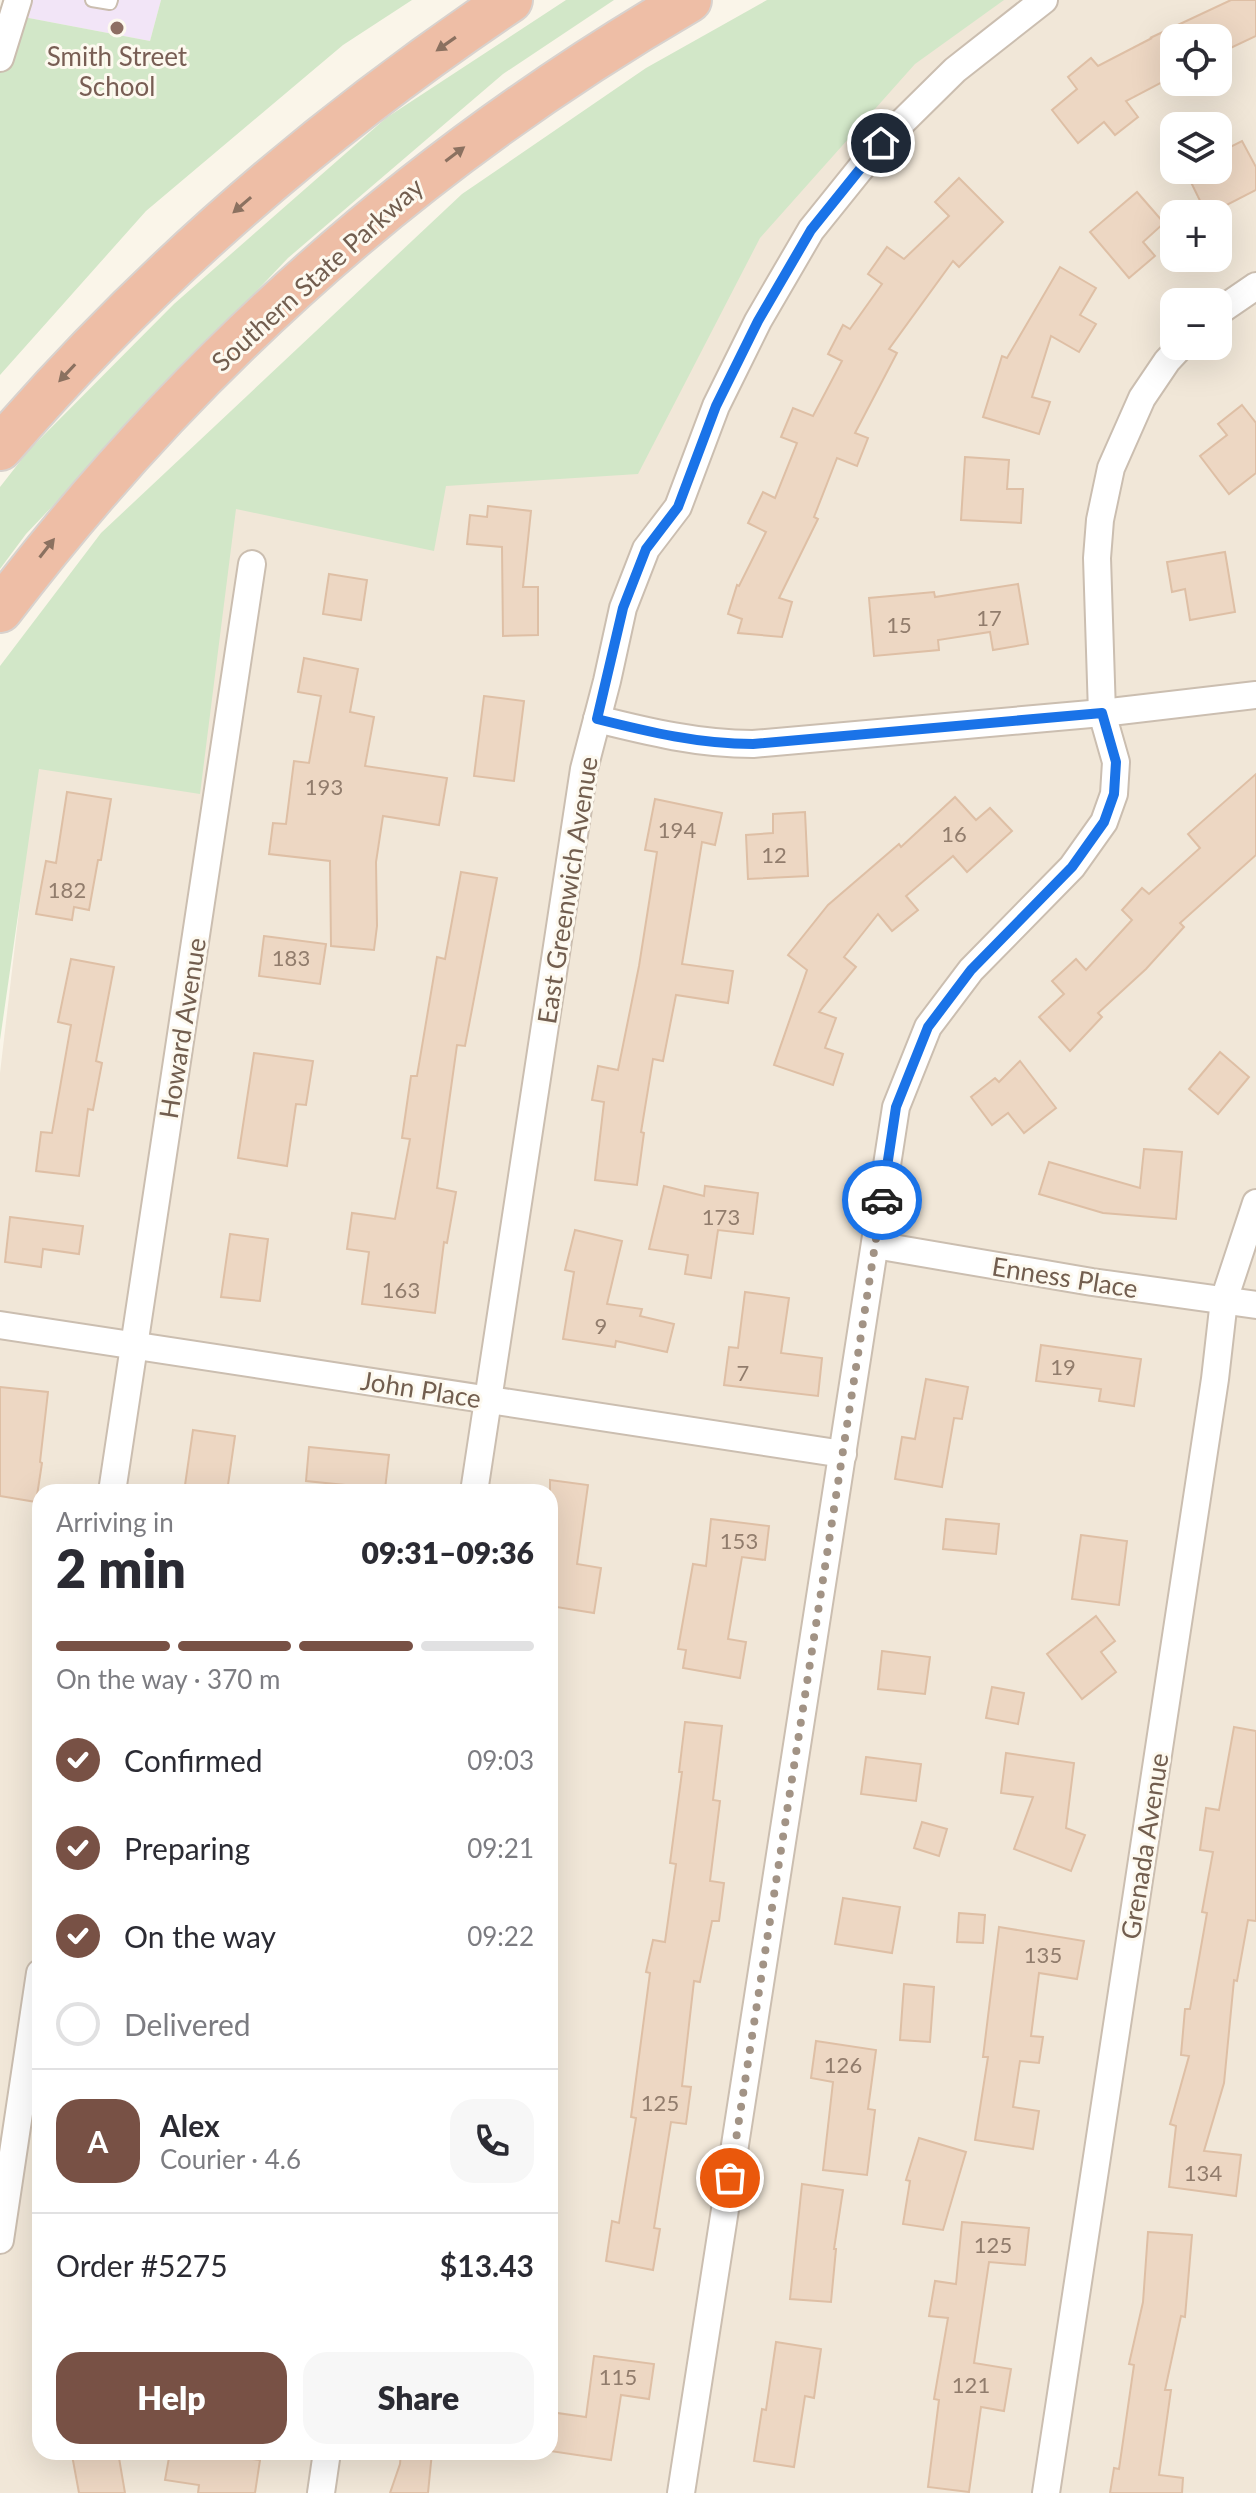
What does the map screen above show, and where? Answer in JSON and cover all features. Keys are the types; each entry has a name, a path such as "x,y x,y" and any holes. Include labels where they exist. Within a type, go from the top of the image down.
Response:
{"highway":[{"path":"0,448 121,316 216,227 382,89 510,0"},
{"name":"Southern State Parkway","path":"0,610 61,530 135,446 215,363 319,265 430,173 522,105 689,0"}],"street":[{"path":"0,58 18,0"},
{"name":"East Greenwich Avenue","path":"475,1484 584,769 623,608 646,549 678,507 716,406 758,321 811,230 881,143 955,70 1044,0"},
{"path":"1232,302 1256,286"},
{"path":"681,2493 896,1107 928,1027 971,970 1072,867 1104,822 1114,794 1116,762 1102,713 1097,558 1100,520 1111,468 1142,398 1168,360"},
{"name":"Howard Avenue","path":"113,1484 252,564"},
{"path":"597,719 669,737 717,744 753,744 1102,713 1256,695"},
{"name":"Grenada Avenue","path":"1046,2493 1215,1379 1224,1300 1256,1203"},
{"name":"Enness Place","path":"875,1245 1092,1282 1256,1305"},
{"name":"John Place","path":"0,1325 843,1454"},
{"path":"0,2240 32,2026"},
{"path":"321,2493 326,2460"}],"lane":[{"path":"92,0 110,3 111,0"}],"shaded area":[{"name":"Smith Street School","path":"18,0 161,0 150,41 13,15"},
{"path":"989,0 1256,0 1256,2493 0,2493 0,1073 36,766 230,503 439,477 755,233 909,58"}],"green space":[{"path":"161,0 412,0 343,45 146,211 0,375 0,58 13,15 150,41"},
{"path":"566,0 614,0 503,74 288,258 26,534 0,569 0,487 29,450 174,304 386,118"},
{"path":"767,0 1004,0 915,64 760,238 638,474 446,486 434,551 236,509 200,794 39,769 0,1040 0,666 101,533 462,194 646,68"}],"building":[{"path":"1231,0 1256,0 1256,36 1232,47 1232,24 1180,24"},
{"path":"1160,33 1160,83 1126,101 1138,117 1115,135 1104,122 1078,143 1052,110 1077,89 1068,77 1091,58 1098,66"},
{"path":"1242,141 1256,167 1256,190 1232,202 1200,200 1192,184 1232,184 1232,146"},
{"path":"959,178 1003,222 959,267 953,261 889,349 897,353 855,433 868,438 857,466 837,458 814,517 818,519 779,598 792,602 782,637 738,633 742,619 728,614 737,585 766,532 748,523 763,492 775,498 797,443 781,437 793,408 813,416 842,361 828,354 843,325 850,329 882,284 868,274 887,247 904,259 949,216 935,202"},
{"path":"1137,192 1160,218 1160,227 1143,242 1155,256 1129,278 1090,232"},
{"path":"1060,267 1096,288 1080,315 1096,324 1079,352 1051,336 1032,397 1050,402 1039,434 983,417 1002,356 1007,358"},
{"path":"1242,405 1256,423 1256,473 1229,494 1200,456 1227,435 1218,424"},
{"path":"965,457 1009,460 1007,489 1023,489 1021,523 961,520"},
{"path":"488,506 531,511 523,587 538,587 538,635 503,636 502,547 467,544 470,515 487,517"},
{"path":"1225,552 1235,612 1190,620 1185,589 1172,592 1167,562"},
{"path":"329,574 367,580 361,620 323,614"},
{"path":"1018,584 1028,644 993,650 990,632 938,640 939,650 874,656 869,598 934,592 935,597"},
{"path":"304,658 358,669 350,712 374,717 365,766 447,778 439,825 383,816 376,862 377,926 374,950 331,946 330,861 269,854 273,823 286,824 294,761 309,763 321,696 298,692"},
{"path":"484,696 524,701 514,781 474,776"},
{"path":"1256,774 1256,855 1180,923 1184,927 1146,969 1098,1013 1102,1017 1070,1051 1039,1017 1064,994 1052,981 1076,959 1086,970 1132,920 1122,910 1142,888 1149,894 1200,848 1188,834"},
{"path":"67,792 111,799 89,910 74,907 72,920 36,914 46,861 56,863"},
{"path":"955,797 976,820 990,808 1012,831 967,872 953,856 906,896 918,910 892,931 878,914 844,957 856,967 819,1012 836,1018 825,1048 843,1054 833,1085 774,1065 807,970 788,955 828,905 899,844 901,847"},
{"path":"655,799 722,813 715,845 702,842 682,964 733,971 728,1003 676,995 663,1061 653,1059 641,1132 644,1133 637,1185 595,1180 604,1102 592,1100 598,1066 618,1070 657,852 645,850"},
{"path":"805,812 808,876 748,879 746,835 773,833 773,814"},
{"path":"461,872 497,878 465,1046 457,1045 437,1188 456,1192 447,1243 444,1242 435,1313 362,1304 369,1252 347,1249 352,1213 395,1219 410,1139 402,1138 411,1076 417,1076 437,957 445,959"},
{"path":"264,936 326,944 320,984 259,976"},
{"path":"71,959 114,967 96,1061 102,1063 93,1110 88,1109 79,1176 36,1171 41,1132 52,1133 71,1025 58,1022"},
{"path":"1220,1052 1249,1077 1218,1114 1189,1089"},
{"path":"254,1053 313,1061 306,1105 296,1104 287,1166 238,1158"},
{"path":"1020,1061 1056,1108 1024,1133 1008,1113 992,1125 971,1097 995,1078 999,1082"},
{"path":"1144,1149 1182,1152 1176,1219 1103,1213 1039,1194 1049,1162 1140,1188"},
{"path":"664,1186 704,1196 705,1186 758,1193 753,1234 718,1230 711,1278 685,1274 688,1255 649,1249"},
{"path":"10,1217 83,1226 79,1254 43,1249 41,1267 5,1262"},
{"path":"575,1230 622,1241 607,1304 642,1309 640,1316 674,1324 667,1352 616,1341 615,1347 563,1339 574,1272 565,1270"},
{"path":"230,1234 268,1239 260,1301 221,1297"},
{"path":"745,1292 789,1298 781,1353 822,1358 818,1396 724,1385 729,1347 738,1348"},
{"path":"1041,1345 1141,1359 1134,1406 1099,1401 1101,1389 1036,1381"},
{"path":"926,1379 968,1387 962,1419 954,1418 942,1487 895,1479 902,1437 915,1439"},
{"path":"0,1387 48,1392 42,1463 39,1484 32,1484 32,1501 0,1496"},
{"path":"193,1430 235,1436 228,1484 185,1484"},
{"path":"309,1447 389,1455 386,1484 306,1481"},
{"path":"550,1480 588,1485 577,1564 601,1568 594,1613 558,1607 558,1484 550,1484"},
{"path":"711,1519 769,1526 765,1560 742,1557 728,1639 746,1642 740,1678 683,1668 686,1650 678,1649 693,1564 706,1566"},
{"path":"946,1519 999,1524 996,1554 943,1549"},
{"path":"1081,1535 1127,1541 1119,1605 1072,1599"},
{"path":"1096,1616 1115,1641 1101,1652 1116,1672 1082,1699 1047,1654"},
{"path":"882,1651 930,1657 925,1694 878,1689"},
{"path":"992,1687 1024,1693 1018,1724 986,1718"},
{"path":"685,1722 722,1726 713,1800 720,1801 710,1881 724,1883 719,1921 712,1921 700,1982 694,1981 682,2086 691,2087 686,2124 671,2122 654,2228 660,2229 653,2270 606,2261 612,2221 619,2223 636,2118 631,2117 650,1973 646,1972 653,1940 665,1942 676,1864 670,1863"},
{"path":"1234,1727 1256,1731 1256,1921 1248,1920 1237,1981 1234,1980 1224,2083 1204,2151 1241,2155 1236,2196 1169,2187 1176,2126 1170,2124 1189,2056 1181,2055 1185,2009 1190,2009 1207,1913 1202,1912 1213,1852 1200,1850 1206,1808 1219,1810"},
{"path":"1006,1753 1074,1763 1066,1828 1085,1835 1071,1871 1014,1849 1033,1797 1001,1793"},
{"path":"866,1757 921,1764 916,1801 861,1794"},
{"path":"922,1822 947,1829 939,1856 914,1848"},
{"path":"843,1898 900,1907 892,1953 835,1944"},
{"path":"959,1913 985,1915 983,1943 957,1942"},
{"path":"999,1927 1084,1941 1077,1979 1039,1973 1031,2036 1043,2037 1039,2063 1020,2061 1013,2107 1039,2111 1033,2149 975,2140 988,2057 983,2057"},
{"path":"904,1984 934,1987 930,2042 900,2040"},
{"path":"816,2041 876,2050 868,2109 875,2110 867,2175 823,2170 833,2082 811,2078"},
{"path":"919,2138 966,2152 943,2230 903,2224 910,2181 906,2180"},
{"path":"802,2184 843,2190 834,2249 831,2302 790,2299"},
{"path":"962,2222 1029,2228 1025,2265 989,2262 974,2363 1011,2369 1004,2411 981,2407 969,2492 928,2487 939,2400 934,2399 948,2318 929,2316 935,2281 956,2284"},
{"path":"1148,2232 1192,2235 1185,2317 1181,2316 1165,2390 1171,2390 1159,2475 1183,2478 1182,2493 1110,2493 1114,2468 1119,2469 1134,2365 1129,2364 1143,2302"},
{"path":"776,2342 821,2349 814,2398 805,2396 794,2467 754,2461 762,2409 766,2410"},
{"path":"594,2356 654,2364 649,2399 621,2395 611,2460 558,2452 558,2413 586,2417"},
{"path":"73,2460 119,2460 125,2493 79,2493"},
{"path":"169,2460 260,2460 255,2493 198,2493 199,2485 165,2480"},
{"path":"400,2460 431,2460 428,2493 390,2493"}],"way so far":[{"path":"730,2178 882,1200"}],"place":[{"name":"Smith Street School","path":"117,28"}],"route":[{"path":"881,143 811,230 758,321 716,406 678,507 646,549 623,608 597,719 669,737 717,744 753,744 1102,713 1116,762 1114,794 1104,822 1072,867 971,970 928,1027 896,1107 882,1200"}]}
